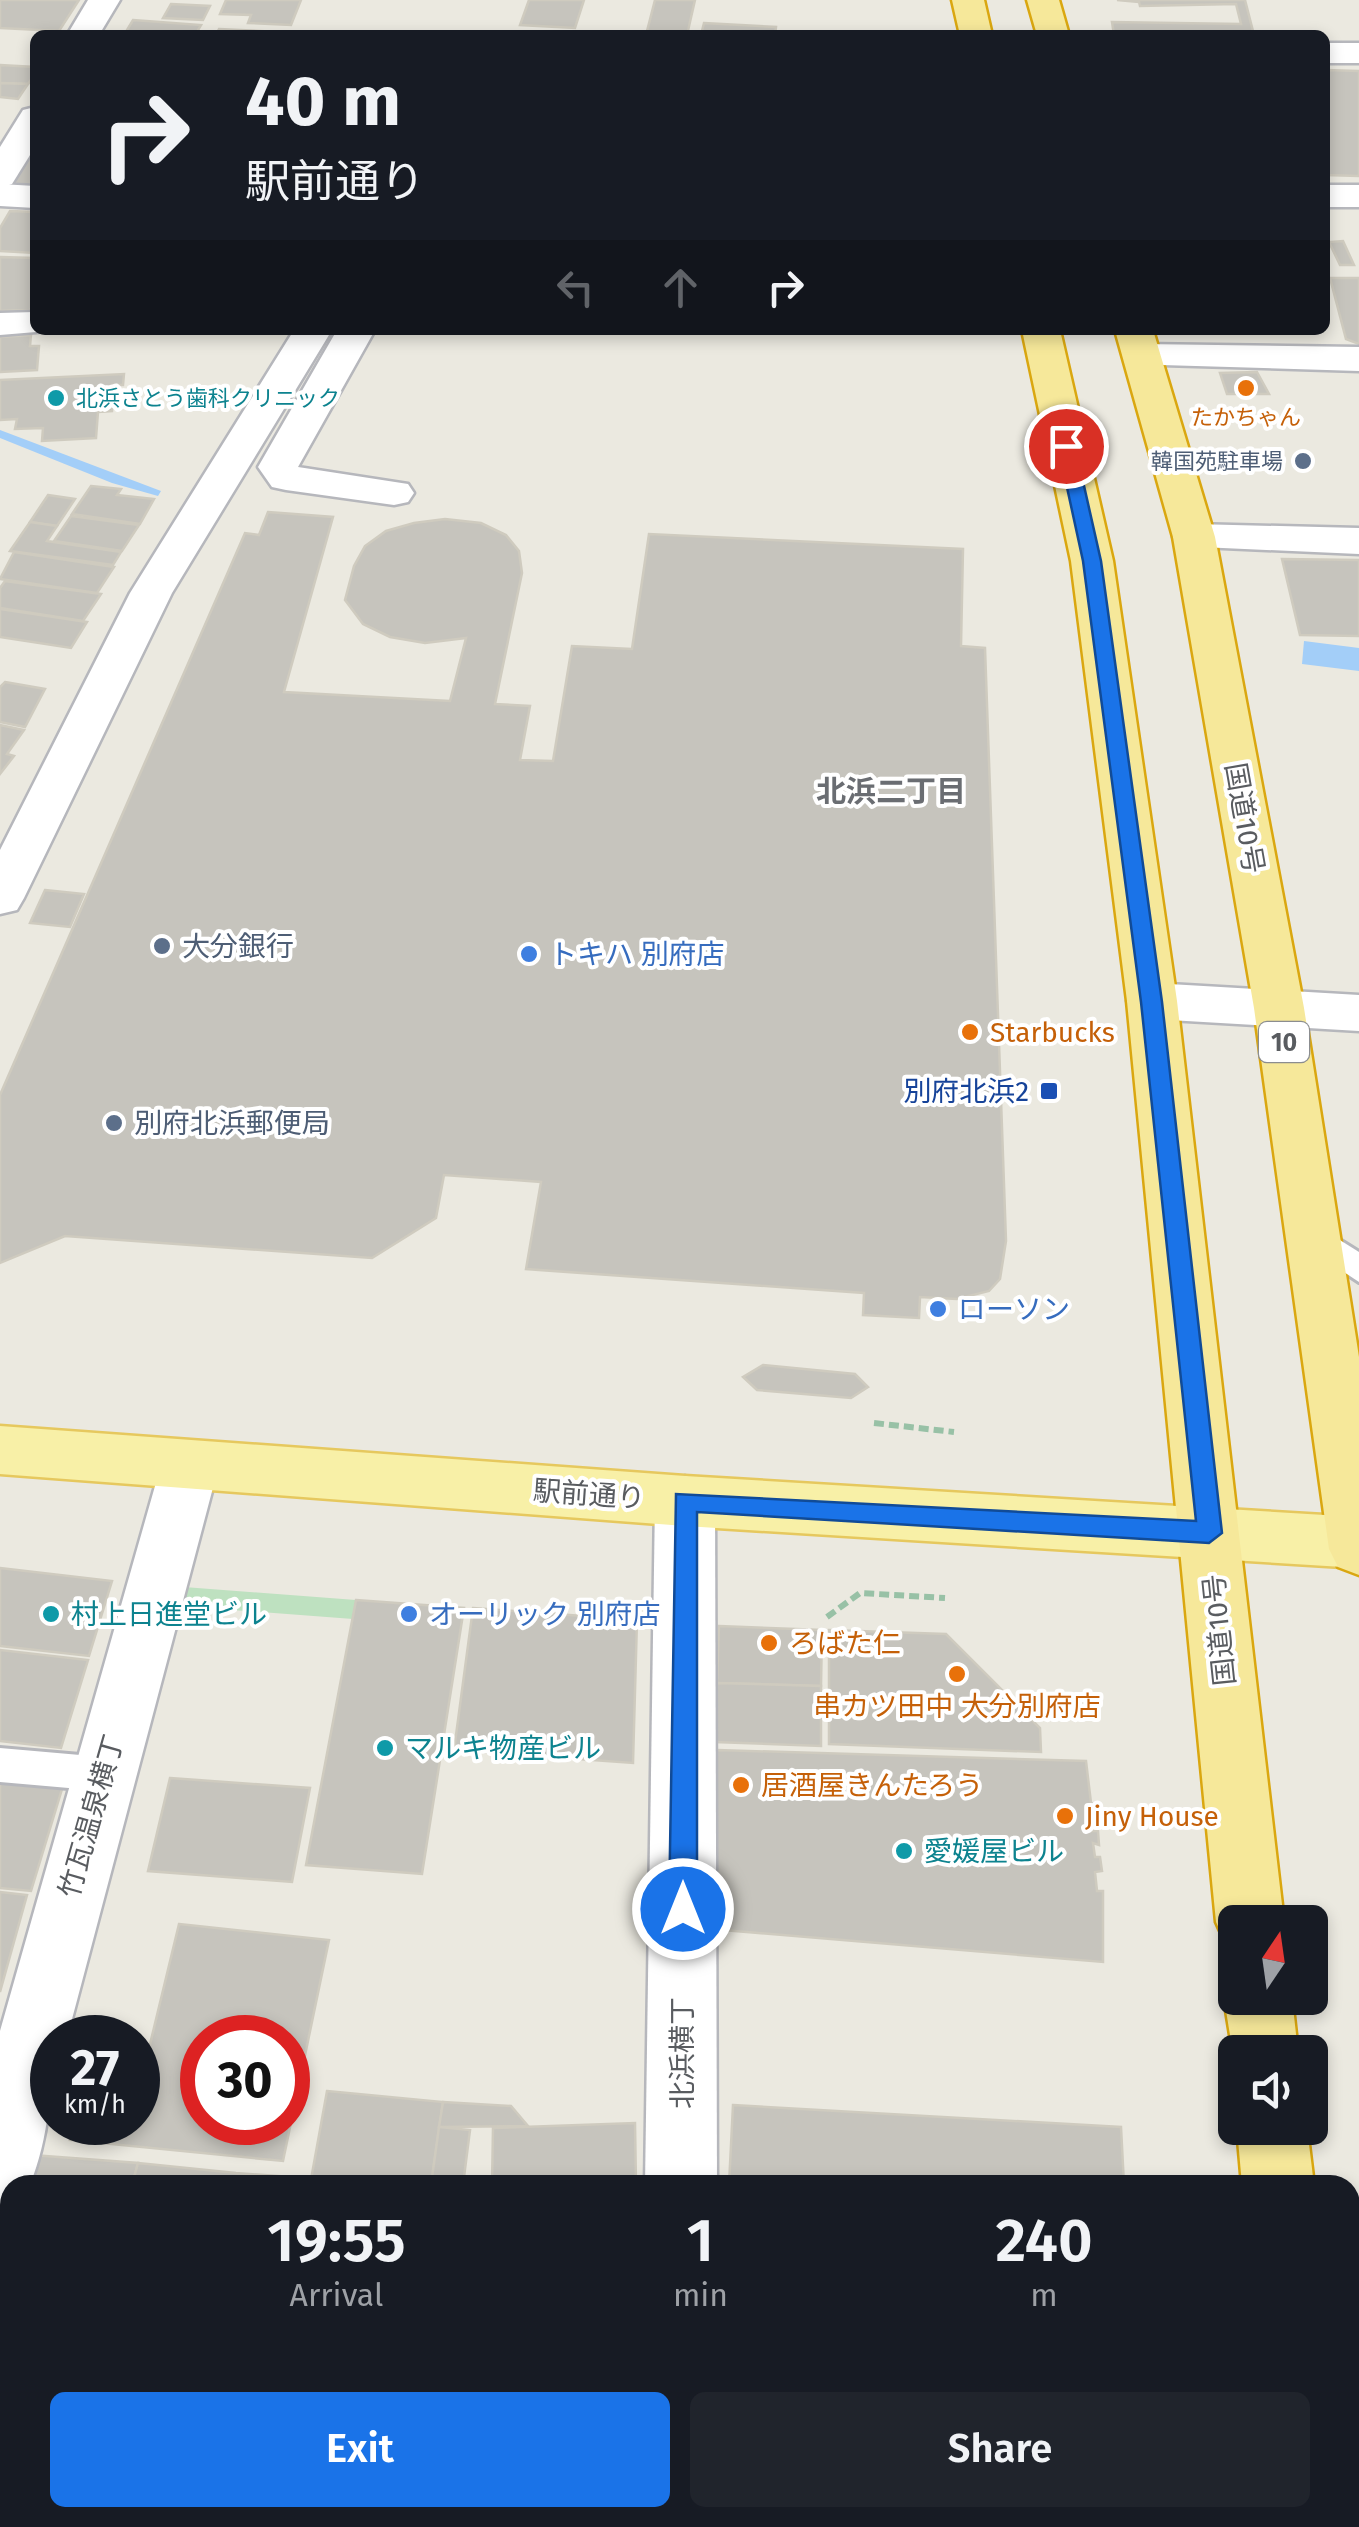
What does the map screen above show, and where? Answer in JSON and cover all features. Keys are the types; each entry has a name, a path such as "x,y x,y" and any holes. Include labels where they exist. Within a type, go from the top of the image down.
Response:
{"highway":[{"path":"968,0 975,30"},
{"path":"1042,0 1051,30"},
{"name":"国道10号","path":"1042,335 1092,561 1152,1002 1248,1905"},
{"name":"国道10号","path":"1138,343 1194,538 1279,1008 1359,1545"},
{"path":"1274,2145 1277,2175"}],"main road":[{"name":"駅前通り","path":"0,1450 685,1501 1359,1545"}],"street":[{"path":"86,30 104,0"},
{"path":"1330,52 1359,53"},
{"path":"0,177 30,126"},
{"path":"0,194 30,197"},
{"path":"1330,196 1359,196"},
{"path":"0,324 30,323"},
{"path":"0,898 151,593 310,335"},
{"path":"353,335 278,466 286,478 308,484 394,493"},
{"path":"1138,343 1359,359"},
{"path":"1194,538 1359,542"},
{"path":"1152,1002 1359,1013"},
{"name":"竹瓦温泉横丁","path":"0,2170 190,1465"},
{"name":"北浜横丁","path":"682,2175 685,1501"}],"lane":[{"path":"1312,1234 1359,1269"},
{"path":"0,1765 104,1774"}],"path":[{"path":"874,1423 954,1432"},
{"path":"827,1617 860,1593 944,1598"}],"green space":[{"path":"184,1587 356,1600 353,1619 179,1606"}],"water":[{"path":"0,430 161,491 158,496 112,483 0,438"},
{"path":"1304,641 1359,648 1359,671 1302,664"}],"building":[{"path":"0,0 79,0 60,30 0,28"},
{"path":"226,0 301,0 291,25 248,23 251,15 220,14"},
{"path":"529,0 584,0 575,28 520,25"},
{"path":"655,0 695,0 688,30 647,30"},
{"path":"1117,0 1245,0 1253,30 1113,30 1112,22 1241,24 1236,4 1140,6 1139,2"},
{"path":"171,4 210,6 203,20 163,18"},
{"path":"133,20 201,25 198,30 127,30"},
{"path":"704,23 776,27 776,30 702,30"},
{"path":"0,65 30,67 28,84 0,83"},
{"path":"1330,70 1359,71 1359,176 1330,175"},
{"path":"0,83 28,84 18,99 0,97"},
{"path":"27,148 30,148 30,185 8,183"},
{"path":"10,211 30,212 30,253 0,251 0,228"},
{"path":"1343,241 1354,265 1340,265 1330,242"},
{"path":"0,257 30,258 30,310 0,311"},
{"path":"1330,278 1359,278 1359,344 1346,339"},
{"path":"31,335 30,346 39,346 37,370 0,372 0,337"},
{"name":"たかちゃん","path":"1257,372 1269,394 1227,394 1220,373"},
{"name":"北浜さとう歯科クリニック","path":"124,374 123,385 114,385 112,411 98,412 96,438 42,441 43,428 15,429 17,419 0,420 0,380"},
{"path":"91,486 121,489 117,495 154,499 140,524 72,514"},
{"path":"48,495 75,499 57,526 30,522"},
{"name":"トキハ 別府店","path":"268,512 333,517 284,692 450,701 466,638 425,643 390,637 363,624 345,600 354,566 365,546 386,531 414,523 445,519 481,523 506,535 519,551 522,573 495,704 530,706 520,760 553,761 572,646 632,649 649,534 963,549 961,646 985,648 1006,1241 1000,1279 989,1291 957,1299 920,1297 919,1318 863,1315 864,1293 526,1269 541,1182 444,1175 436,1218 372,1258 65,1236 0,1263 0,1095 245,533 259,535"},
{"path":"71,516 139,525 122,551 54,541"},
{"path":"30,522 57,526 47,541 121,552 113,565 10,551"},
{"path":"14,552 114,567 97,593 0,579"},
{"path":"1282,559 1359,560 1359,636 1300,635"},
{"path":"5,581 101,594 83,621 0,608 0,588"},
{"path":"0,609 87,622 71,648 0,637"},
{"path":"5,682 45,689 25,727 0,722 0,687"},
{"path":"0,725 24,730 7,754 14,756 0,774"},
{"path":"45,890 84,894 70,927 30,923"},
{"path":"763,1365 855,1374 868,1387 851,1398 757,1390 743,1377"},
{"name":"村上日進堂ビル","path":"0,1568 112,1581 89,1656 0,1646"},
{"name":"マルキ物産ビル","path":"356,1600 464,1608 422,1874 306,1865"},
{"path":"473,1608 637,1620 633,1763 454,1750"},
{"path":"719,1626 822,1630 821,1686 717,1683"},
{"path":"829,1630 946,1634 1040,1728 1041,1752 829,1744"},
{"path":"0,1650 88,1660 61,1748 0,1741"},
{"path":"717,1683 821,1686 821,1746 715,1742"},
{"name":"愛媛屋ビル","path":"717,1750 1086,1761 1091,1803 1095,1804 1098,1817 1091,1817 1092,1831 1098,1831 1099,1845 1093,1843 1095,1857 1100,1857 1102,1871 1095,1872 1097,1891 1103,1891 1103,1962 712,1929"},
{"path":"170,1778 310,1788 292,1882 148,1871"},
{"path":"0,1783 62,1789 31,1891 0,1888"},
{"path":"0,1892 27,1895 0,1992"},
{"path":"179,1924 329,1940 310,2031 310,2015 180,2015 180,2145 286,2145 283,2161 121,2145 160,2145 157,2015"},
{"path":"327,2091 443,2102 432,2175 312,2175"},
{"path":"443,2102 511,2106 528,2126 439,2127"},
{"path":"733,2105 1121,2127 1123,2175 730,2175"},
{"path":"635,2123 636,2175 492,2175 493,2128"},
{"path":"439,2127 470,2130 464,2175 432,2175"},
{"path":"32,2155 138,2163 135,2175 27,2175"},
{"path":"138,2163 263,2175 135,2175"}],"place":[{"name":"たかちゃん","path":"1246,388"},
{"name":"北浜さとう歯科クリニック","path":"56,398"},
{"name":"韓国苑駐車場","path":"1303,461"},
{"name":"大分銀行","path":"162,946"},
{"name":"トキハ 別府店","path":"529,954"},
{"name":"Starbucks","path":"970,1032"},
{"name":"別府北浜2","path":"1049,1091"},
{"name":"別府北浜郵便局","path":"114,1123"},
{"name":"ローソン","path":"938,1309"},
{"name":"村上日進堂ビル","path":"51,1614"},
{"name":"オーリック 別府店","path":"409,1614"},
{"name":"ろばた仁","path":"769,1643"},
{"name":"串カツ田中 大分別府店","path":"957,1674"},
{"name":"マルキ物産ビル","path":"385,1748"},
{"name":"居酒屋きんたろう","path":"741,1785"},
{"name":"Jiny House","path":"1065,1816"},
{"name":"愛媛屋ビル","path":"904,1851"}],"district":[{"name":"北浜二丁目","path":"891,792"}],"route":[{"path":"683,1909 685,1501 1209,1533 1152,1002 1092,561 1066,446"}]}
